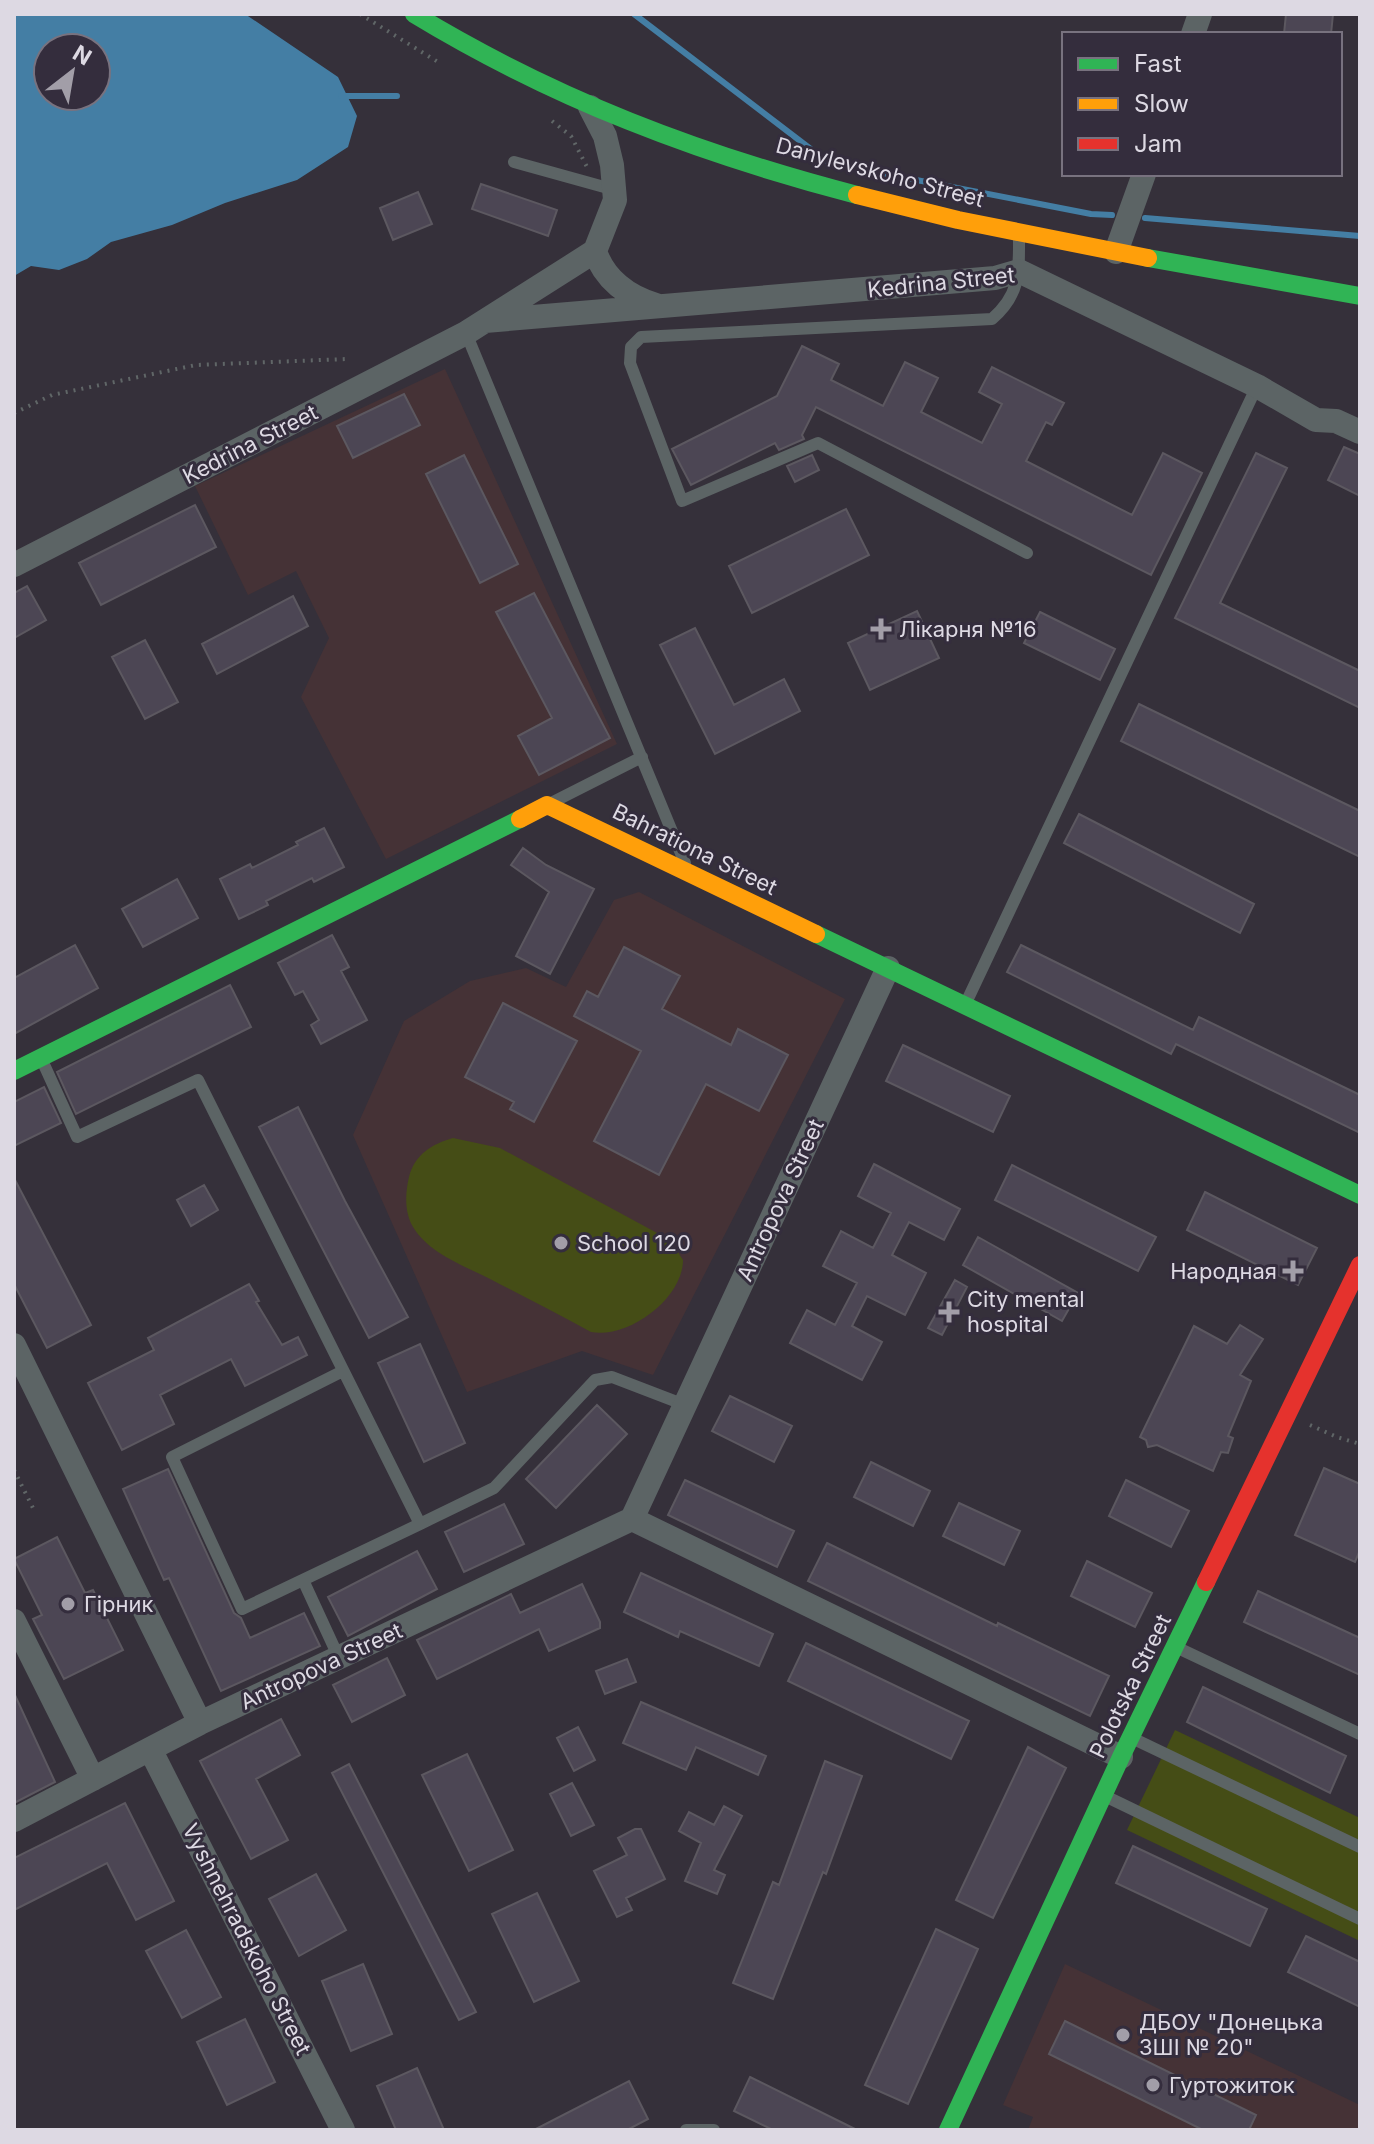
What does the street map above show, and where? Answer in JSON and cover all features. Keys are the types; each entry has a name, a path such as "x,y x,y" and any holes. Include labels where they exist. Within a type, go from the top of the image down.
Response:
{"street":[{"name":"Danylevskoho Street","path":"414,14 590,107 816,184 916,210 1116,252 1360,296"},
{"path":"590,107 605,136 604,187 615,200 595,251 599,265 615,283 638,300 660,307"},
{"path":"1116,252 1143,176"},
{"name":"Kedrina Street","path":"14,565 476,327 595,251"},
{"name":"Kedrina Street","path":"476,327 660,307 995,278 1019,271 1257,386 1316,420 1336,421 1360,432"},
{"path":"14,1071 547,805"},
{"name":"Bahrationa Street","path":"547,805 1360,1195"},
{"name":"Antropova Street","path":"14,1820 200,1723 632,1519 888,968"},
{"name":"Polotska Street","path":"948,2130 1126,1747 1360,1265"},
{"path":"14,1345 200,1723"},
{"path":"632,1519 1126,1747"},
{"path":"14,1621 93,1779"},
{"name":"Vyshnehradskoho Street","path":"150,1749 343,2130"}],"lane":[{"path":"514,162 604,187"},
{"path":"1019,232 1019,271 1007,305 992,319 641,337 631,347 630,363 682,501 818,443 1027,553"},
{"path":"476,327 690,873"},
{"path":"965,1005 1257,386"},
{"path":"547,805 642,757"},
{"path":"41,1057 77,1137 198,1080 420,1524"},
{"path":"343,1371 172,1457 242,1609 494,1488 595,1380 612,1377 685,1405"},
{"path":"303,1580 339,1658"},
{"path":"1176,1646 1360,1734"},
{"path":"1126,1747 1360,1847"},
{"path":"1104,1796 1360,1919"},
{"path":"686,2130 714,2130"}],"path":[{"path":"360,14 444,66"},
{"path":"547,118 571,136 604,187"},
{"path":"14,413 52,395 196,365 347,359"},
{"path":"1309,1425 1360,1444"},
{"path":"14,1470 33,1508"}],"shaded area":[{"path":"445,369 617,744 386,859 301,697 329,638 296,571 248,595 195,486"},
{"name":"School 120","path":"639,892 845,999 653,1375 582,1351 467,1392 353,1135 404,1021 470,981 526,968 566,987 614,900"},
{"name":"ДБОУ \"Донецька ЗШІ № 20\"","path":"1065,1964 1360,2105 1360,2130 1028,2130 1033,2117 1003,2105"}],"green space":[{"path":"453,1138 500,1148 670,1240 683,1260 674,1288 651,1313 637,1322 621,1329 591,1332 431,1247 411,1224 406,1204 409,1177 420,1156 438,1143"},
{"path":"1175,1730 1360,1818 1360,1941 1127,1830"}],"water":[{"path":"14,14 245,14 338,77 357,116 348,147 297,180 225,203 172,225 111,242 87,259 59,270 31,266 14,276"}],"building":[{"path":"1286,14 1333,14 1331,32 1284,32"},
{"path":"481,184 557,210 548,236 472,209"},
{"path":"418,192 432,224 393,240 380,208"},
{"path":"802,346 839,364 831,380 883,406 905,362 938,378 921,412 982,443 1002,404 979,392 992,367 1064,403 1052,425 1046,422 1026,461 1132,515 1163,453 1202,473 1151,575 816,407 802,435 804,439 779,450 775,443 691,485 672,449 777,396"},
{"path":"404,394 420,425 353,458 337,426"},
{"path":"1344,447 1360,454 1360,496 1328,480"},
{"path":"1256,453 1287,468 1220,603 1360,671 1360,708 1175,618"},
{"path":"464,455 518,564 480,583 426,474"},
{"path":"812,455 819,470 795,482 787,466"},
{"path":"195,505 216,547 101,605 79,563"},
{"path":"846,509 869,555 752,613 729,566"},
{"path":"27,586 46,620 14,638 14,593"},
{"path":"534,593 610,738 539,775 518,736 552,718 496,612"},
{"path":"293,596 308,626 217,674 202,644"},
{"path":"917,611 939,658 870,690 848,643"},
{"path":"1040,612 1115,649 1100,680 1024,643"},
{"path":"695,628 734,705 784,679 800,711 715,754 660,645"},
{"path":"145,640 178,702 145,719 112,657"},
{"path":"1139,704 1360,811 1360,857 1121,741"},
{"path":"1079,814 1254,904 1240,933 1064,843"},
{"path":"324,828 344,867 314,882 312,878 266,901 268,905 239,919 220,879 250,864 252,868"},
{"path":"523,848 546,865 594,889 550,974 516,956 549,892 511,865"},
{"path":"177,879 198,918 143,947 122,909"},
{"path":"332,935 349,967 341,971 367,1020 321,1044 311,1025 319,1020 303,991 295,995 278,963"},
{"path":"75,945 98,988 14,1034 14,978"},
{"path":"1021,945 1193,1030 1199,1017 1360,1095 1360,1133 1176,1044 1171,1054 1007,972"},
{"path":"624,947 680,976 662,1009 731,1045 738,1029 788,1055 759,1111 706,1084 659,1175 594,1141 641,1051 574,1016 587,991 598,997"},
{"path":"230,985 251,1027 76,1114 57,1072"},
{"path":"503,1003 577,1041 534,1122 510,1109 514,1102 465,1077"},
{"path":"903,1045 1010,1096 993,1132 886,1081"},
{"path":"44,1087 61,1123 14,1146 14,1102"},
{"path":"298,1107 408,1317 369,1338 259,1127"},
{"path":"874,1164 960,1209 944,1240 909,1222 892,1255 926,1273 905,1315 867,1296 852,1326 882,1342 862,1380 790,1343 807,1310 835,1325 857,1283 823,1266 841,1231 873,1248 891,1213 858,1196"},
{"path":"1012,1165 1156,1237 1138,1271 995,1200"},
{"path":"14,1178 91,1325 47,1348 14,1284"},
{"path":"204,1185 218,1210 191,1226 177,1200"},
{"path":"1205,1192 1317,1248 1298,1285 1187,1230"},
{"path":"978,1237 1078,1293 1062,1321 963,1265"},
{"path":"955,1280 967,1287 942,1335 928,1328"},
{"path":"249,1284 259,1301 256,1302 282,1345 298,1337 307,1355 245,1386 231,1359 160,1395 174,1424 122,1450 88,1383 154,1350 148,1338"},
{"path":"1240,1325 1263,1339 1240,1375 1251,1381 1228,1436 1233,1438 1228,1453 1221,1452 1213,1471 1157,1445 1148,1447 1146,1440 1140,1437 1194,1326 1227,1344"},
{"path":"420,1344 465,1443 424,1462 378,1363"},
{"path":"730,1396 792,1426 774,1462 712,1431"},
{"path":"597,1405 627,1434 556,1508 526,1479"},
{"path":"871,1462 930,1491 913,1526 854,1497"},
{"path":"1324,1468 1360,1484 1360,1550 1355,1562 1295,1535"},
{"path":"168,1469 234,1613 241,1618 250,1638 304,1613 320,1646 221,1691 169,1578 164,1580 123,1489"},
{"path":"685,1480 794,1531 777,1567 668,1515"},
{"path":"1126,1480 1189,1511 1171,1547 1109,1516"},
{"path":"959,1503 1020,1531 1004,1565 943,1536"},
{"path":"504,1504 524,1544 464,1572 445,1532"},
{"name":"Гірник","path":"57,1537 85,1593 93,1590 123,1650 64,1679 33,1619 42,1615 14,1559"},
{"path":"827,1543 997,1626 998,1623 1109,1676 1090,1716 808,1581"},
{"path":"417,1551 437,1589 348,1636 328,1597"},
{"path":"1087,1561 1152,1593 1135,1627 1071,1596"},
{"path":"641,1573 773,1634 759,1666 680,1631 678,1637 624,1612"},
{"path":"582,1584 600,1628 549,1651 539,1629 437,1679 417,1640 511,1594 520,1613"},
{"path":"1258,1591 1360,1638 1360,1675 1244,1622"},
{"path":"806,1643 969,1721 951,1759 788,1681"},
{"path":"387,1658 405,1695 352,1722 333,1685"},
{"path":"627,1659 636,1682 605,1694 596,1671"},
{"path":"1203,1687 1346,1756 1330,1793 1187,1722"},
{"path":"14,1693 55,1782 14,1803"},
{"path":"641,1702 766,1756 758,1775 696,1747 686,1770 623,1743"},
{"path":"281,1719 300,1755 256,1779 288,1840 251,1859 200,1761"},
{"path":"578,1727 595,1760 574,1771 557,1738"},
{"path":"1028,1747 1066,1768 993,1918 956,1900"},
{"path":"467,1754 513,1850 469,1871 422,1775"},
{"path":"825,1761 862,1776 826,1874 823,1872 773,1999 733,1983 773,1882 779,1885"},
{"path":"349,1764 476,2012 459,2020 332,1773"},
{"path":"572,1783 594,1825 571,1836 550,1794"},
{"path":"125,1803 174,1901 136,1920 107,1863 14,1910 14,1858"},
{"path":"724,1806 742,1816 714,1870 725,1875 717,1894 685,1881 701,1843 679,1831 689,1812 714,1825"},
{"path":"641,1829 665,1879 626,1898 632,1910 617,1917 594,1871 627,1855 618,1838"},
{"path":"1133,1846 1267,1909 1250,1946 1116,1883"},
{"path":"316,1874 346,1930 299,1956 269,1899"},
{"path":"537,1893 579,1981 534,2002 492,1914"},
{"path":"936,1929 978,1949 908,2104 865,2085"},
{"path":"186,1930 221,1997 182,2018 146,1951"},
{"path":"1306,1936 1360,1962 1360,2007 1288,1972"},
{"path":"363,1964 392,2034 351,2051 322,1981"},
{"path":"245,2019 275,2082 227,2105 197,2042"},
{"name":"Гуртожиток","path":"1065,2021 1256,2115 1249,2130 1203,2130 1049,2054"},
{"path":"417,2068 444,2130 396,2130 377,2086"},
{"path":"750,2077 857,2130 773,2130 734,2111"},
{"path":"629,2081 648,2119 627,2130 534,2130"}],"waterway":[{"path":"634,14 829,163 1091,214 1112,215"},
{"path":"341,96 397,96"},
{"path":"1145,218 1360,236"}],"traffic: fast":[{"path":"414,14 520,72 629,121 741,161 857,195"},
{"path":"1148,258 1360,296"},
{"path":"14,1071 520,819"},
{"path":"816,934 1360,1195"},
{"path":"948,2130 1206,1582"}],"traffic: slow":[{"path":"857,195 958,220 1148,258"},
{"path":"520,819 547,805 816,934"}],"traffic: jam":[{"path":"1206,1582 1360,1265"}],"place":[{"name":"Лікарня №16","path":"881,629"},
{"name":"School 120","path":"561,1243"},
{"name":"Народная","path":"1293,1271"},
{"name":"City mental hospital","path":"949,1312"},
{"name":"Гірник","path":"68,1604"},
{"name":"ДБОУ \"Донецька ЗШІ № 20\"","path":"1123,2035"},
{"name":"Гуртожиток","path":"1153,2085"}]}
